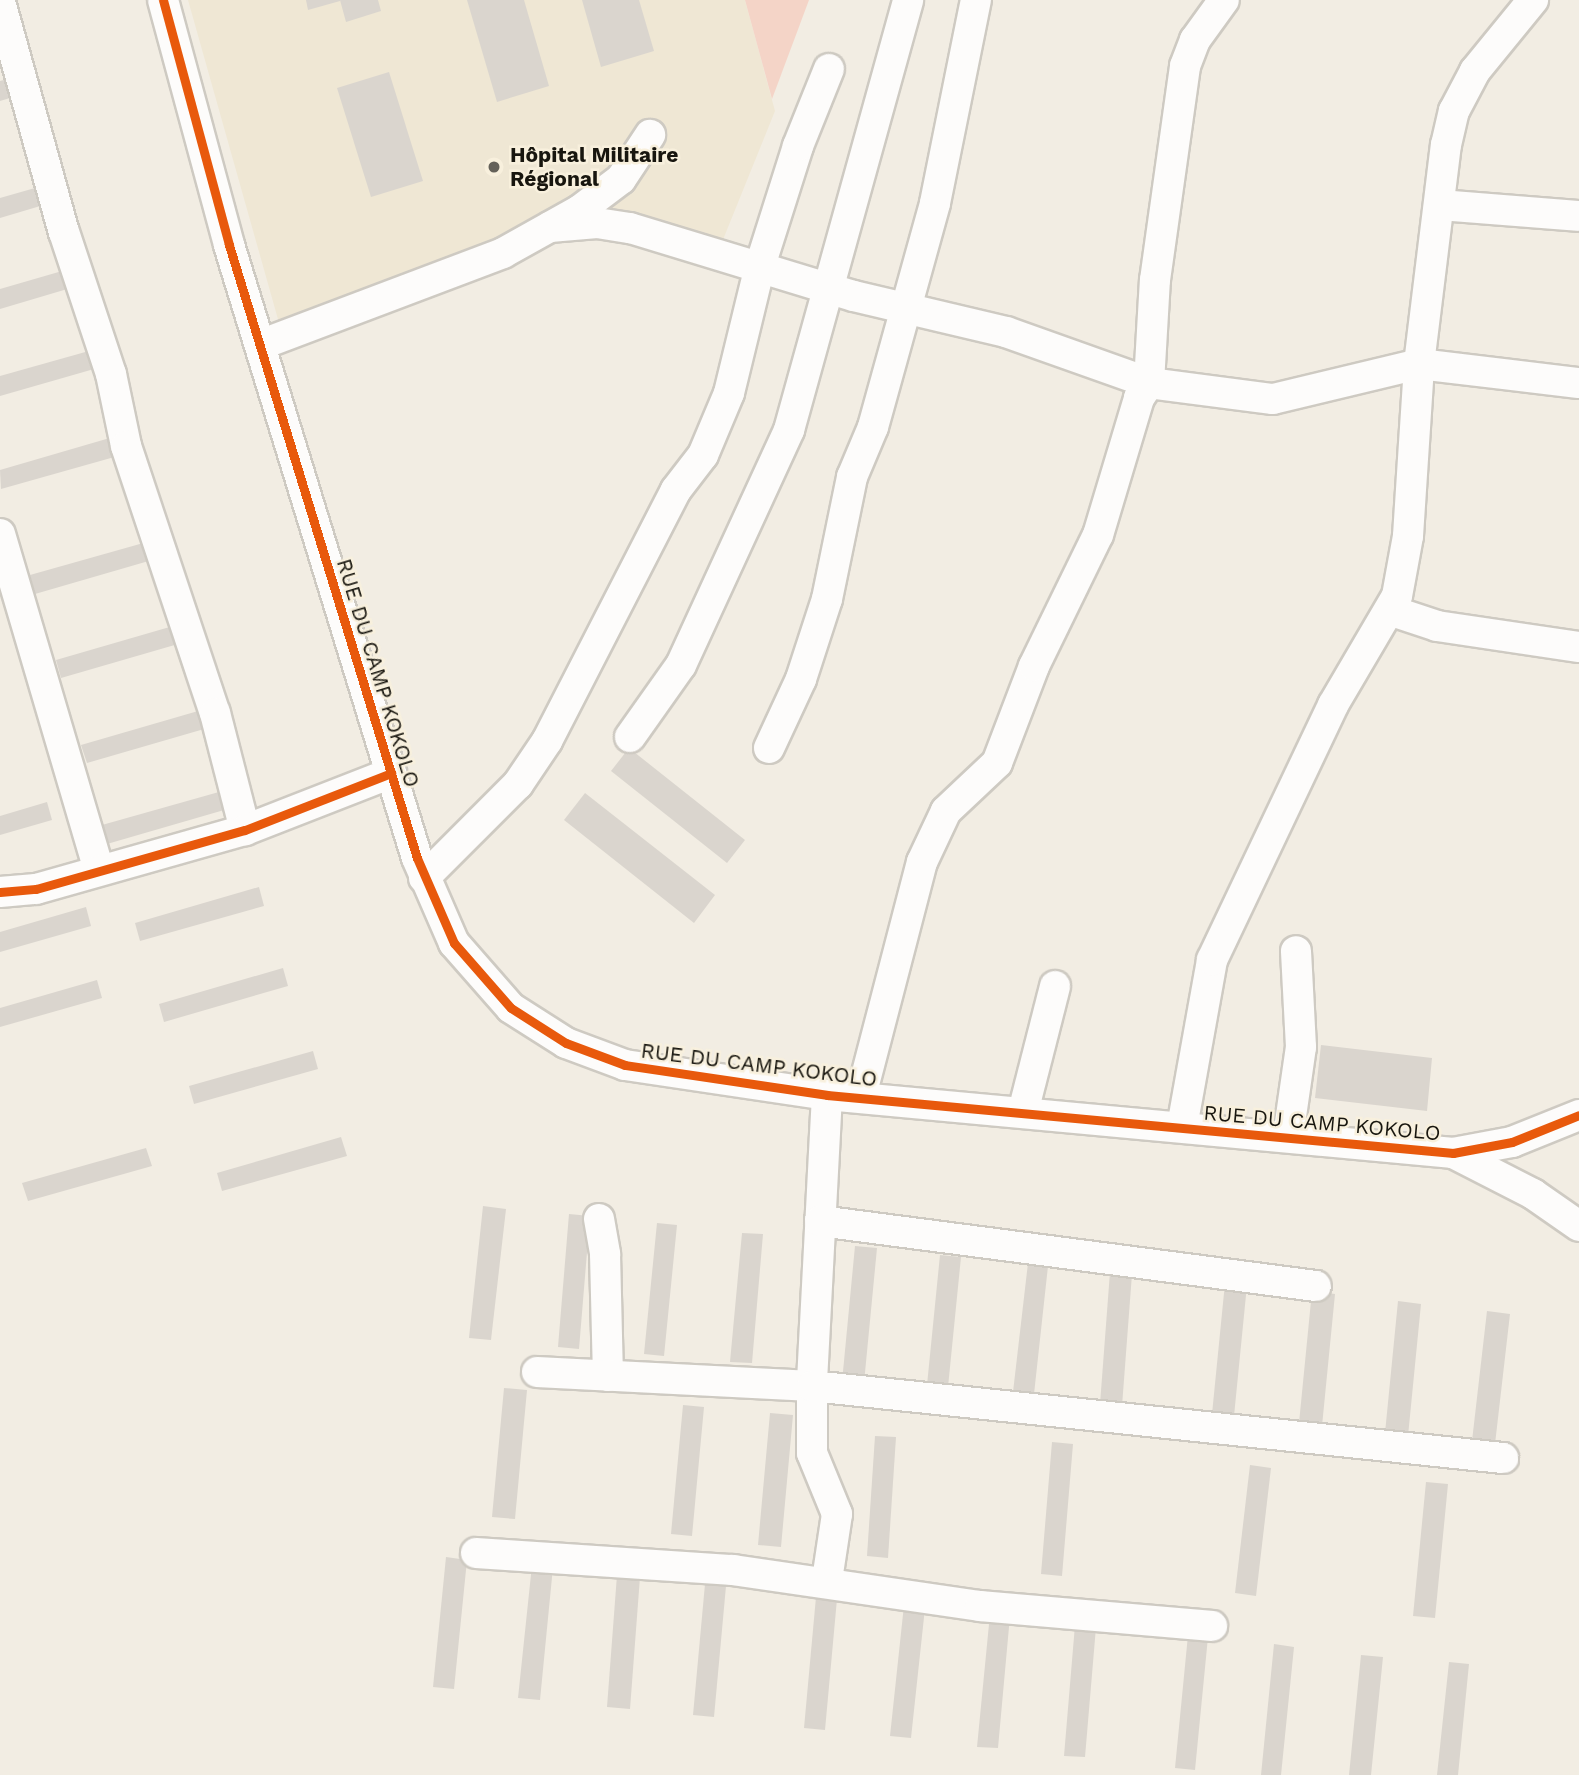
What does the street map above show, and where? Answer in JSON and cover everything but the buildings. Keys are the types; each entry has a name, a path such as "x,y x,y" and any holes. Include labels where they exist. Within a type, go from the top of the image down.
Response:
{"street":[{"name":"RUE DU CAMP KOKOLO","path":"163,0 260,345 424,878 454,943 478,975 511,1008 566,1044 625,1065 827,1095 1453,1153 1523,1139 1579,1115"},
{"path":"630,737 670,686 751,517 789,430 828,285 872,144 908,0"},
{"path":"768,748 801,679 827,599 852,477 873,427 904,305 935,203 976,0"},
{"path":"860,1096 927,851 946,811 997,763 1034,666 1098,535 1139,397 1149,383 1155,280 1185,66 1195,40 1224,0"},
{"path":"1182,1127 1212,960 1334,705 1392,611 1408,536 1419,364 1446,145 1464,90 1534,0"},
{"path":"0,2 60,219 111,374 126,446 215,713 245,830"},
{"path":"424,878 518,784 562,718 575,681 641,566 676,490 704,455 729,393 760,266 829,69"},
{"path":"260,345 439,282 550,227 621,179 650,135"},
{"path":"1438,205 1579,216"},
{"path":"550,227 597,223 630,228 716,257 828,285 854,296 904,305 1006,332 1149,383 1273,399 1419,364 1579,383"},
{"path":"0,534 99,868"},
{"path":"1392,611 1437,626 1579,647"},
{"path":"0,892 36,889 99,868 245,830 391,773"},
{"path":"1288,1137 1301,1047 1296,951"},
{"path":"1023,1112 1055,986"},
{"path":"827,1095 812,1386 812,1453 837,1514 827,1580"},
{"name":"RUE DU CAMP KOKOLO","path":"1453,1153 1533,1194 1579,1226"},
{"path":"599,1219 606,1254 608,1376"},
{"path":"820,1221 1316,1286"},
{"path":"537,1372 812,1386 1503,1458"},
{"path":"476,1553 827,1580 980,1606 1212,1626"}],"shaded area":[{"name":"Hôpital Militaire Régional","path":"188,0 745,0 775,111 716,257 597,223 283,337"},
{"path":"745,0 809,0 772,99"}],"cycle path":[{"path":"163,0 229,245 417,858 454,943 511,1008 566,1043 625,1065 827,1095 1453,1153 1512,1142 1579,1115"},
{"path":"0,892 36,889 245,830 391,773"}],"place":[{"name":"Hôpital Militaire Régional","path":"494,167"}]}
